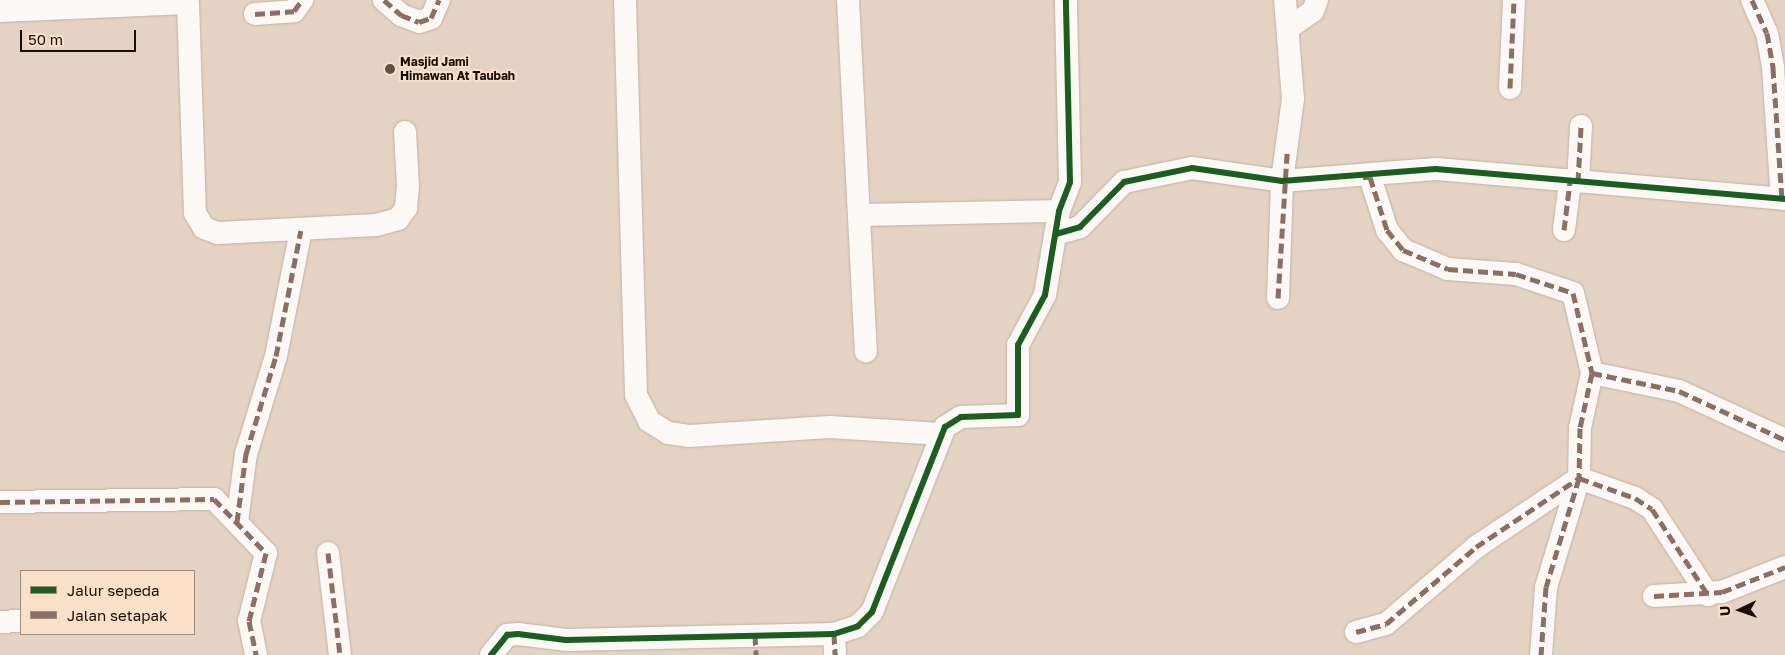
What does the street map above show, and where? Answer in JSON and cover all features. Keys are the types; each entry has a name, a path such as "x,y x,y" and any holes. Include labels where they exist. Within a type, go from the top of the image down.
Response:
{"street":[{"path":"255,14 294,11 302,0"},
{"path":"384,0 401,15 419,22 431,18 439,0"},
{"path":"624,0 636,395 649,421 668,433 689,436 830,427 941,434"},
{"path":"848,0 862,215 866,352"},
{"path":"491,655 507,635 518,634 566,640 756,645 835,644 872,612 941,434 961,418 1018,415 1018,345 1042,305 1059,211 1071,171 1066,0"},
{"path":"1278,298 1282,181 1293,99 1290,27 1286,0"},
{"path":"1290,27 1313,11 1317,0"},
{"path":"1510,88 1514,0"},
{"path":"1056,234 1080,227 1109,195 1140,176 1204,168 1282,181 1370,177 1436,169 1783,199 1773,68 1767,33 1752,0"},
{"path":"0,11 153,2 188,3 195,213 204,228 218,233 301,230 398,220 406,208 408,187 406,132"},
{"path":"1564,230 1574,182 1581,126"},
{"path":"1370,177 1387,230 1403,250 1448,269 1524,275 1573,293 1592,373 1580,428 1579,478 1550,563 1541,655"},
{"path":"862,215 1059,211"},
{"path":"237,522 246,454 276,356 301,230"},
{"path":"1592,373 1678,391 1785,440"},
{"path":"1579,478 1636,498 1652,509 1708,595"},
{"path":"1356,632 1386,624 1476,547 1579,478"},
{"path":"0,502 201,496 214,499 266,552 249,621 256,655"},
{"path":"328,553 340,655"},
{"path":"1654,596 1708,595 1785,567"},
{"path":"0,622 20,621"}],"marked path":[{"path":"255,14 294,11 302,0"},
{"path":"384,0 401,15 419,22 431,18 439,0"},
{"path":"1510,88 1514,0"},
{"path":"1752,0 1767,33 1773,68 1782,199"},
{"path":"1578,182 1581,126"},
{"path":"1278,298 1287,153"},
{"path":"1363,177 1370,177 1387,230 1403,250 1448,269 1516,274 1573,293 1592,373 1580,428 1579,478 1546,587 1541,655"},
{"path":"1564,230 1570,182"},
{"path":"237,522 246,454 276,356 301,230"},
{"path":"1592,373 1679,391 1785,440"},
{"path":"1356,632 1386,624 1476,547 1579,478 1635,498 1652,509 1708,595"},
{"path":"0,502 214,499 266,553 249,621 256,655"},
{"path":"328,553 340,655"},
{"path":"1654,596 1722,592 1785,567"},
{"path":"834,634 835,655"},
{"path":"755,635 756,655"}],"cycle path":[{"path":"491,655 507,635 518,634 566,640 834,634 858,626 872,612 945,427 961,417 1018,415 1018,345 1045,295 1059,211 1070,182 1066,0"},
{"path":"1056,234 1080,227 1124,182 1192,168 1282,181 1436,169 1785,199"}],"place":[{"name":"Masjid Jami Himawan At Taubah","path":"390,69"}]}
